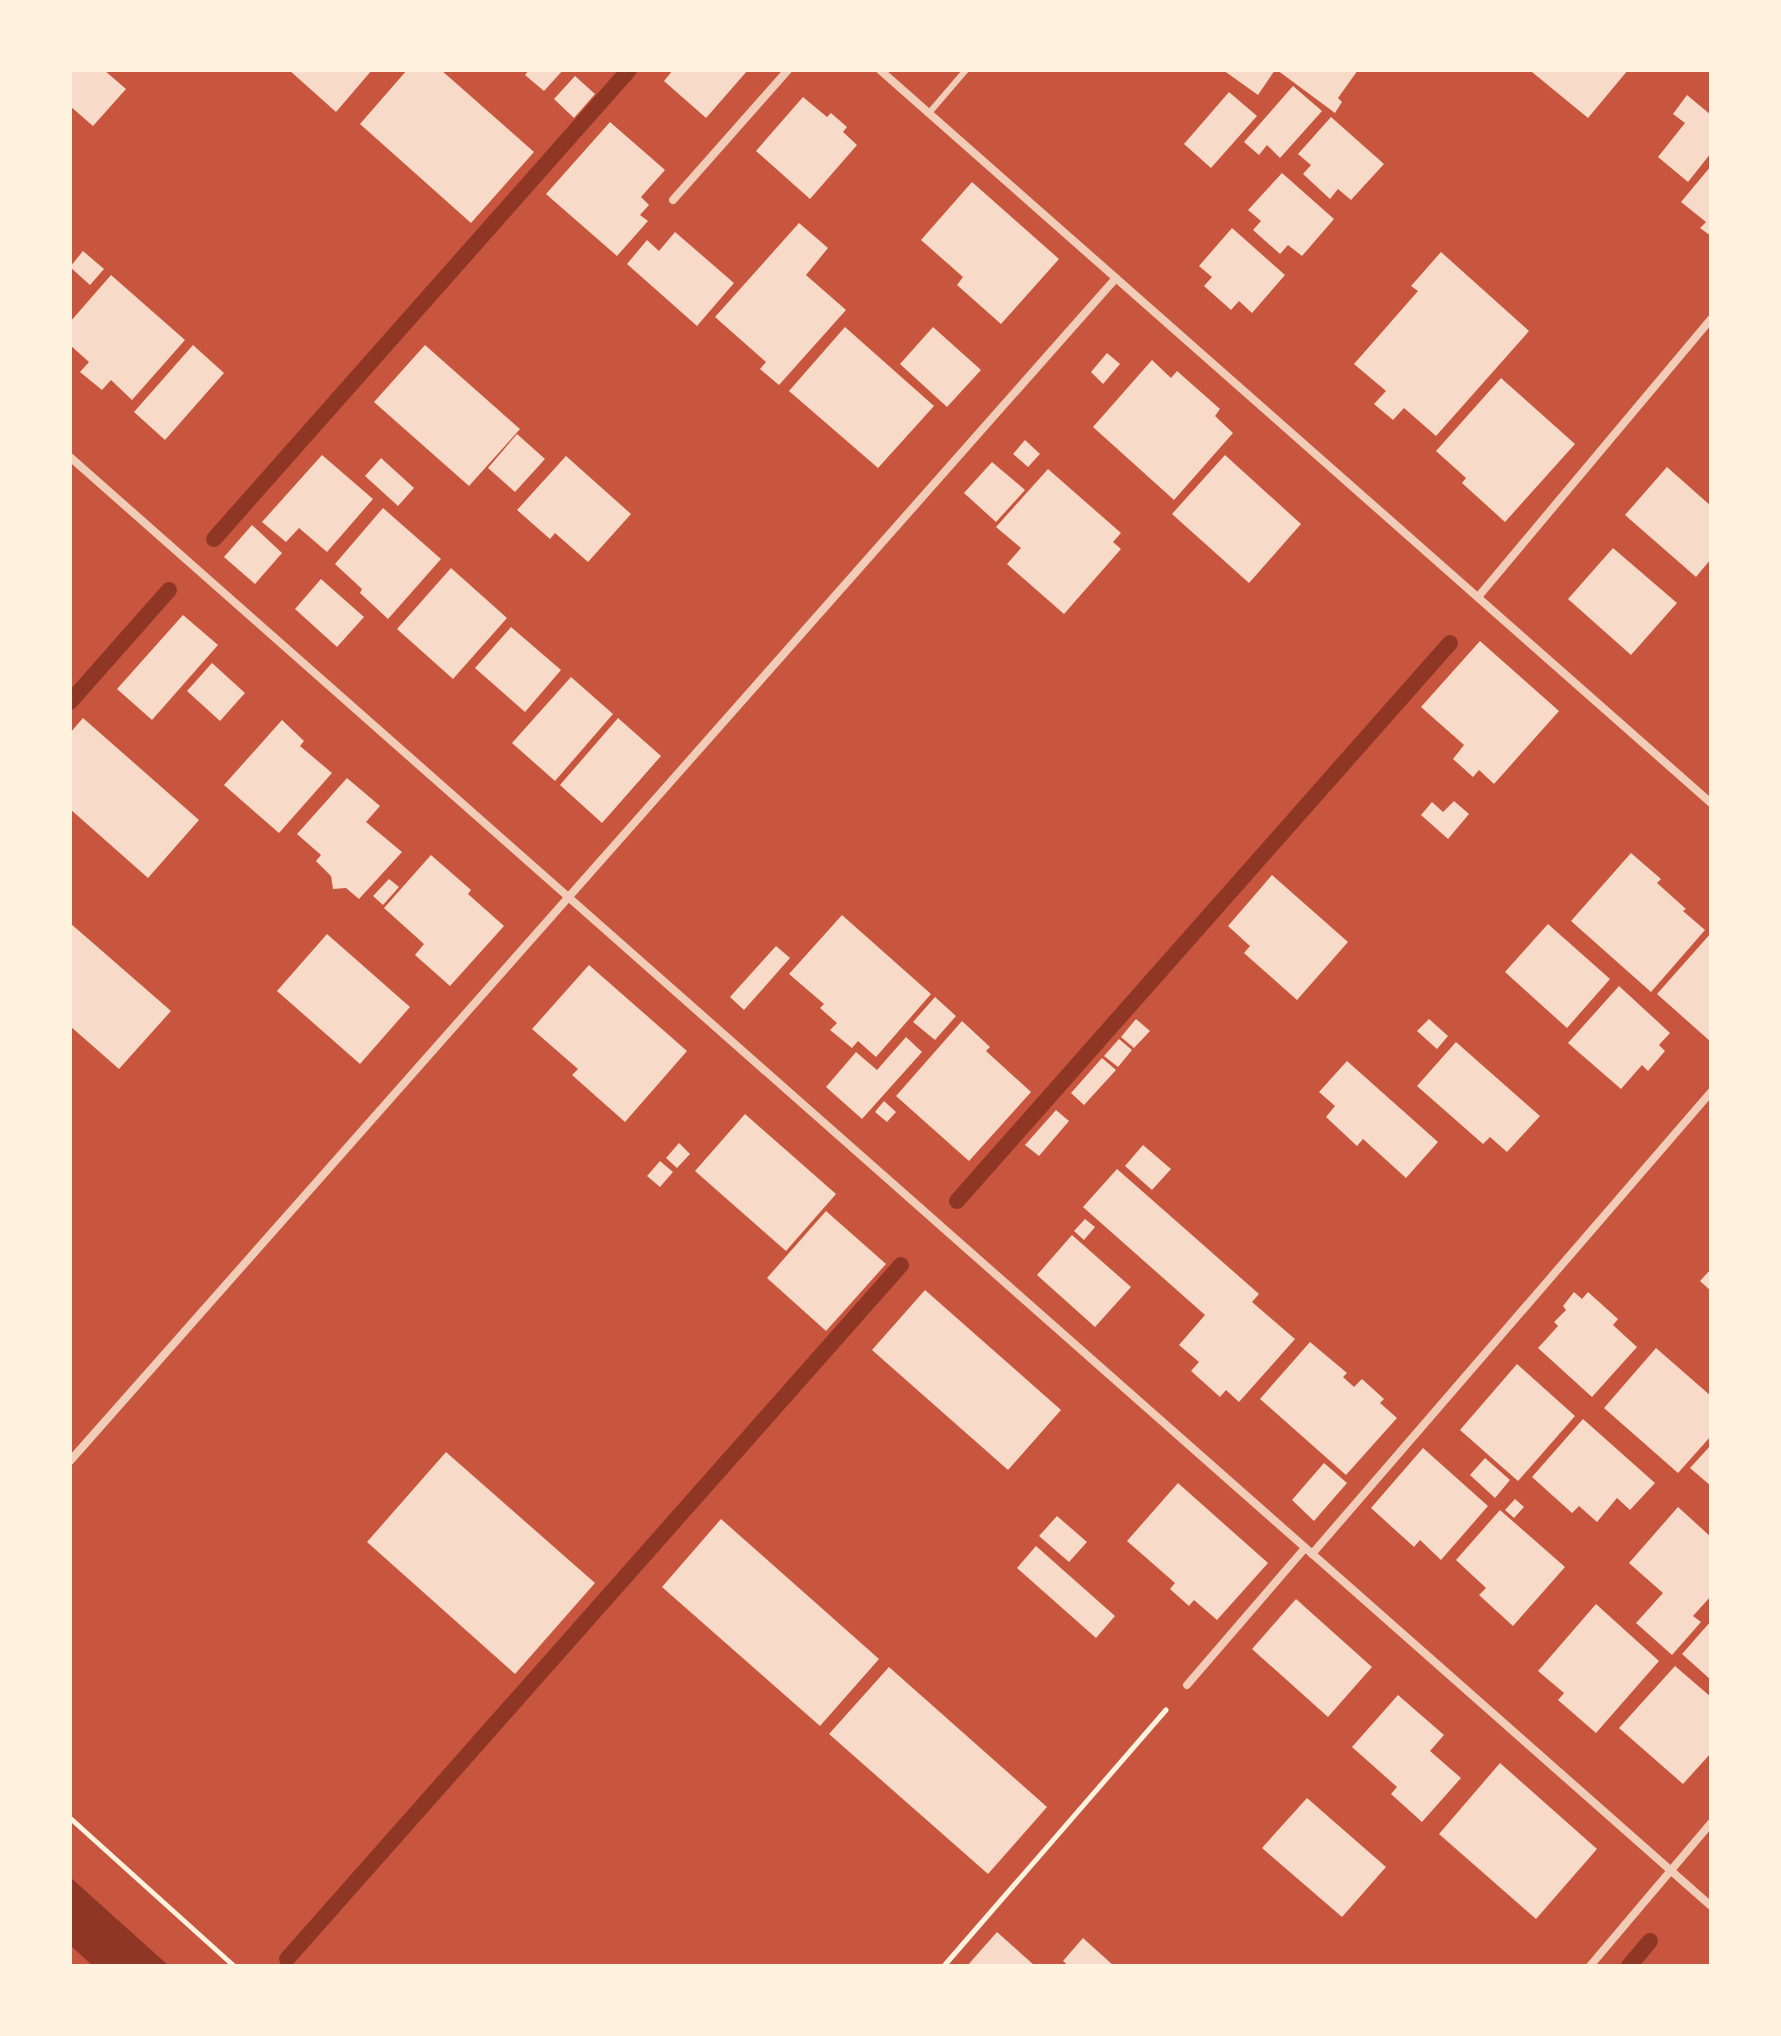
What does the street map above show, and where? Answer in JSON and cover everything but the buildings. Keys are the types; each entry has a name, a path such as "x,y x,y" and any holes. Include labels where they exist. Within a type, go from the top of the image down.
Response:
{"street":[{"path":"673,200 788,70"},
{"path":"880,70 1711,803"},
{"path":"70,1461 1116,278"},
{"path":"1478,597 1711,319"},
{"path":"70,457 1711,1906"},
{"path":"1187,1685 1711,1092"},
{"path":"1590,1966 1711,1823"}],"lane":[{"path":"929,113 966,70"}],"path":[{"path":"944,1966 1187,1685"},
{"path":"70,1818 234,1966"}],"shaded area":[{"path":"70,1877 169,1966 93,1966 70,1945"}],"waterway":[{"path":"214,539 629,70"},
{"path":"70,702 169,590"},
{"path":"957,1201 1450,643"},
{"path":"287,1959 901,1265"},
{"path":"1629,1966 1650,1941"}]}
